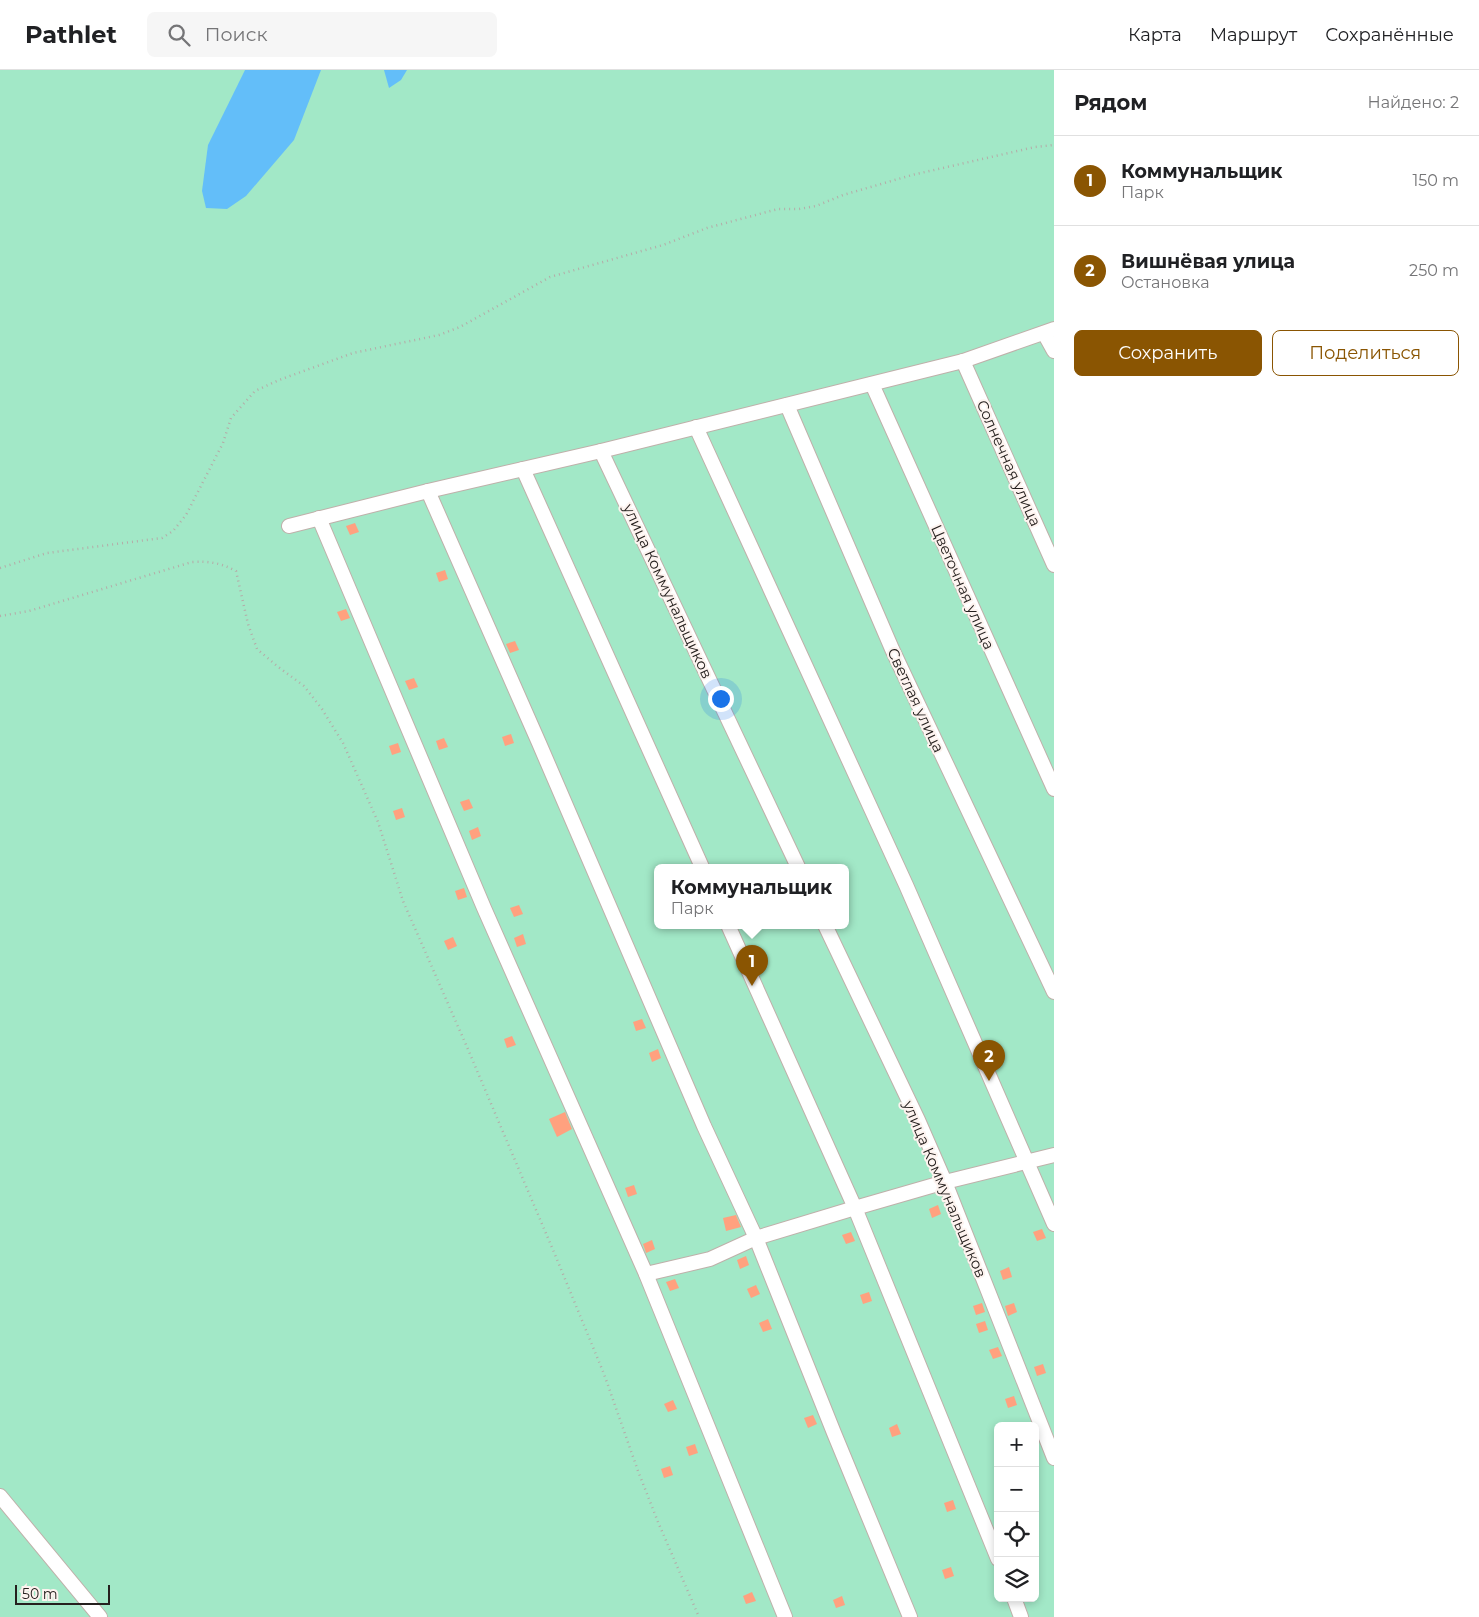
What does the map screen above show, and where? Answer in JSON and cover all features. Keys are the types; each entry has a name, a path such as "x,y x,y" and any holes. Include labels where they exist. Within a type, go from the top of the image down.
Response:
{"street":[{"path":"289,526 963,361 1049,331 1054,352"},
{"name":"Солнечная улица","path":"963,361 1054,565"},
{"name":"Цветочная улица","path":"872,384 1054,789"},
{"name":"Светлая улица","path":"786,405 892,649 1054,992"},
{"path":"696,427 906,886 1054,1224"},
{"name":"улица Коммунальщиков","path":"601,451 797,864"},
{"path":"523,469 701,864"},
{"path":"428,491 540,743 704,1126 756,1238 910,1617"},
{"path":"319,518 488,917 646,1274 785,1617"},
{"path":"730,929 854,1208 997,1557"},
{"name":"улица Коммунальщиков","path":"827,929 918,1120 945,1182 1054,1458"},
{"path":"646,1274 710,1260 756,1238 854,1208 945,1182 1054,1155"},
{"path":"0,1496 100,1617"},
{"path":"1015,1602 1021,1617"}],"path":[{"path":"0,568 47,553 162,538 173,531 186,515 203,484 223,443 231,418 255,391 279,380 353,353 439,335 460,327 550,277 663,245 707,228 778,209 816,206 843,195 912,175 1035,147 1054,145"},
{"path":"0,616 29,611 192,562 207,561 224,565 236,571 248,624 257,649 304,686 322,709 343,744 378,822 402,901 467,1047 564,1275 604,1374 638,1471 698,1617"}],"green space":[{"path":"0,70 1054,70 1054,1617 0,1617"}],"water":[{"path":"245,70 321,70 294,140 246,196 227,209 206,208 202,191 208,145"},
{"path":"384,70 407,70 401,80 389,88"}],"building":[{"path":"355,523 359,532 350,535 346,526"},
{"path":"445,570 448,579 439,582 436,573"},
{"path":"346,609 350,618 341,621 337,612"},
{"path":"515,641 519,650 510,653 506,644"},
{"path":"414,678 418,687 409,690 405,681"},
{"path":"511,734 514,743 505,746 502,737"},
{"path":"444,738 448,747 439,750 436,741"},
{"path":"398,743 401,752 392,755 389,746"},
{"path":"469,799 473,808 464,811 460,802"},
{"path":"402,808 405,817 396,820 393,811"},
{"path":"478,827 481,836 472,840 469,831"},
{"path":"464,888 467,897 458,900 455,891"},
{"path":"519,905 523,914 514,917 510,908"},
{"path":"523,934 526,944 517,947 514,938"},
{"path":"453,937 457,946 448,950 444,941"},
{"path":"642,1019 646,1028 636,1031 633,1022"},
{"path":"512,1036 516,1045 507,1048 504,1039"},
{"path":"658,1049 661,1058 652,1062 649,1053"},
{"path":"565,1112 572,1129 557,1137 549,1119"},
{"path":"634,1185 637,1194 628,1197 625,1188"},
{"path":"938,1205 941,1214 932,1218 929,1209"},
{"path":"736,1215 741,1227 726,1231 723,1218"},
{"path":"1042,1229 1046,1238 1037,1241 1033,1232"},
{"path":"851,1232 855,1241 846,1244 842,1235"},
{"path":"652,1240 655,1249 646,1253 643,1244"},
{"path":"746,1256 749,1265 740,1269 737,1260"},
{"path":"1009,1267 1012,1277 1003,1280 1000,1271"},
{"path":"675,1279 679,1288 670,1291 666,1282"},
{"path":"756,1285 760,1294 751,1298 747,1289"},
{"path":"869,1292 872,1301 863,1304 860,1295"},
{"path":"982,1303 985,1312 976,1315 973,1306"},
{"path":"1014,1303 1017,1312 1008,1316 1005,1306"},
{"path":"768,1319 772,1329 763,1332 759,1323"},
{"path":"985,1321 988,1330 979,1333 976,1324"},
{"path":"998,1347 1002,1356 993,1359 989,1350"},
{"path":"1043,1364 1046,1373 1037,1376 1034,1367"},
{"path":"1014,1396 1017,1405 1008,1408 1005,1399"},
{"path":"673,1400 677,1409 668,1412 664,1404"},
{"path":"813,1415 817,1424 808,1428 804,1418"},
{"path":"897,1424 901,1434 892,1437 889,1428"},
{"path":"695,1444 698,1453 689,1456 686,1447"},
{"path":"670,1466 673,1475 664,1478 661,1469"},
{"path":"953,1500 956,1509 947,1512 944,1503"},
{"path":"951,1567 954,1576 945,1579 942,1570"},
{"path":"752,1592 756,1601 746,1604 743,1596"},
{"path":"842,1596 845,1605 836,1608 833,1600"}],"place":[{"name":"Коммунальщик","path":"752,986"},
{"name":"Вишнёвая улица","path":"989,1081"}]}
